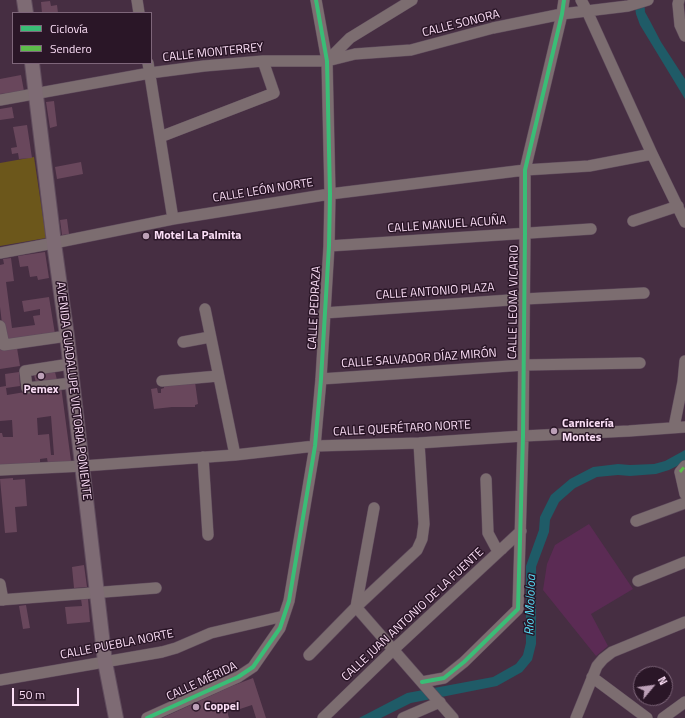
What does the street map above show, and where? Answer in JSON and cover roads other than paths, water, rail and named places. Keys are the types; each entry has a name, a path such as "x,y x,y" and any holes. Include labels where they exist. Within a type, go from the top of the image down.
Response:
{"main road":[{"path":"24,0 26,12"},
{"name":"AVENIDA GUADALUPE VICTORIA PONIENTE","path":"32,64 83,466 96,592 105,662 116,718"}],"street":[{"path":"137,0 139,12"},
{"name":"CALLE PEDRAZA","path":"284,616 291,586 315,446 321,379 329,246 330,194 327,61 316,0"},
{"path":"327,61 350,38 412,0"},
{"name":"CALLE LEONA VICARIO","path":"423,683 444,678 464,662 518,610 523,436 525,170 564,0"},
{"path":"581,0 685,222"},
{"name":"CALLE SONORA","path":"327,61 355,54 411,50 494,28 562,14 628,6 648,0"},
{"path":"679,0 680,25 685,36"},
{"path":"160,137 274,93 263,61"},
{"name":"CALLE MONTERREY","path":"0,100 149,68 204,66 263,61 327,61"},
{"path":"149,68 173,219"},
{"name":"CALLE LEÓN NORTE","path":"0,253 54,244 173,219 330,194 525,170 589,166 652,154"},
{"path":"633,221 678,206"},
{"name":"CALLE MANUEL ACUÑA","path":"329,246 591,229"},
{"name":"CALLE ANTONIO PLAZA","path":"324,313 524,299 644,293"},
{"path":"205,309 234,455"},
{"path":"0,326 4,345 67,336"},
{"path":"183,342 210,337"},
{"path":"679,427 685,361"},
{"name":"CALLE SALVADOR DÍAZ MIRÓN","path":"321,379 524,365 640,363"},
{"path":"70,364 25,371 27,388 72,383"},
{"path":"45,368 48,385"},
{"path":"162,381 218,376"},
{"name":"CALLE QUERÉTARO NORTE","path":"0,470 83,466 234,455 315,446 419,443 679,427"},
{"path":"309,655 356,607 417,550 422,539 424,524 419,443"},
{"path":"203,457 208,535"},
{"path":"682,469 685,494"},
{"path":"486,479 488,533 496,548 502,550"},
{"path":"636,521 685,503"},
{"path":"356,607 374,508"},
{"name":"CALLE JUAN ANTONIO DE LA FUENTE","path":"324,718 393,650 521,531"},
{"path":"638,580 685,562"},
{"path":"0,584 2,600 156,588"},
{"path":"356,607 453,718"},
{"name":"CALLE PUEBLA NORTE","path":"0,680 162,652 176,648 210,633 284,616"},
{"name":"CALLE MÉRIDA","path":"147,718 238,677 253,667 280,628 284,616"},
{"path":"576,718 597,666 603,659 612,652 685,622"},
{"path":"592,677 647,718"},
{"path":"403,718 439,701"},
{"path":"663,718 685,702"}],"water":[{"path":"634,0 644,0 645,12 661,42 685,79 685,99 640,25 636,14"},
{"name":"Río Mololoa","path":"685,450 685,462 669,470 656,474 597,477 575,488 559,502 550,520 549,532 536,567 536,644 532,660 522,672 497,686 411,703 381,718 359,718 407,693 493,677 516,664 523,655 526,643 526,566 539,530 540,517 551,495 570,479 593,467 618,464 654,464 665,461"}],"place":[{"name":"Motel La Palmita","path":"146,236"},
{"name":"Pemex","path":"41,376"},
{"name":"Carnicería Montes","path":"554,431"},
{"name":"Coppel","path":"196,707"}]}
